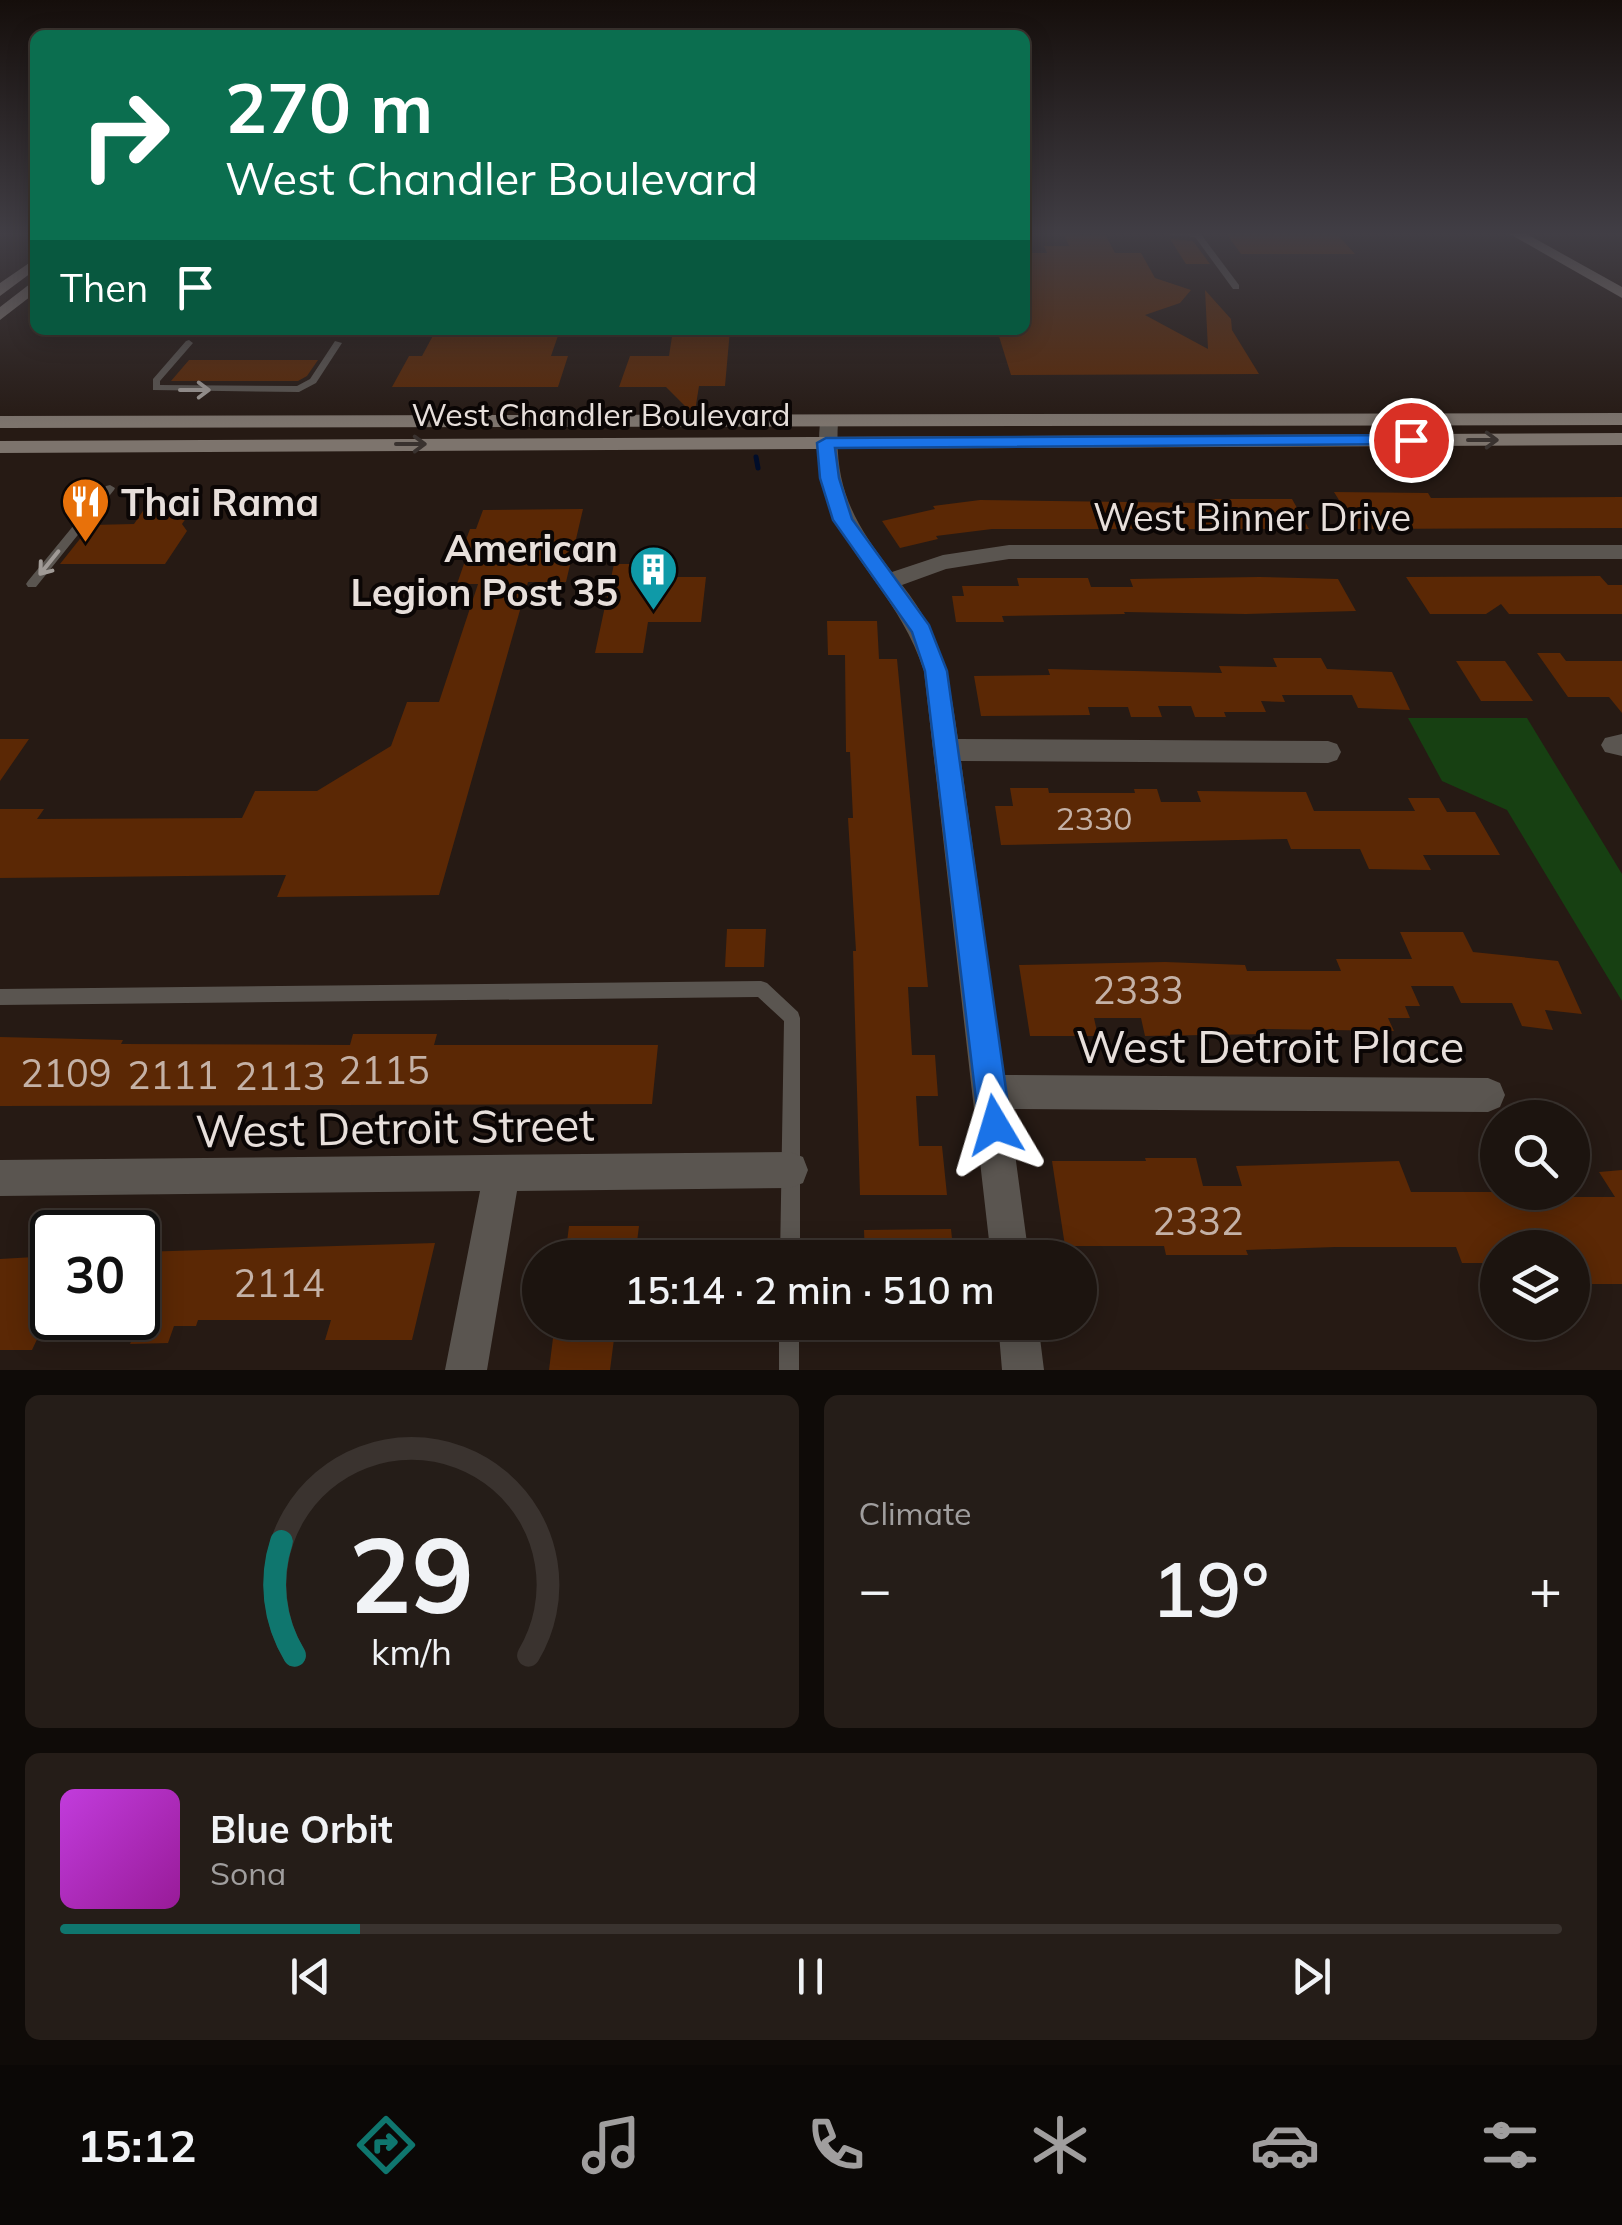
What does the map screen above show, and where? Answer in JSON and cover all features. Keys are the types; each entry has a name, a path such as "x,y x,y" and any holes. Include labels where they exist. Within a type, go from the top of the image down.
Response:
{"main road":[{"path":"0,314 21,297"},
{"name":"West Chandler Boulevard","path":"0,447 313,445 1622,419"},
{"name":"West Chandler Boulevard","path":"0,422 328,422 828,433 1622,439"},
{"path":"313,445 328,422"}],"street":[{"path":"828,433 830,478 842,520 922,630 936,671 1008,1240"},
{"name":"West Binner Drive","path":"887,582 943,562 1010,552 1622,552"},
{"path":"946,750 1328,752"},
{"name":"West Detroit Place","path":"991,1092 1488,1095"},
{"name":"West Detroit Street","path":"0,1178 790,1170"},
{"path":"466,1370 502,1173"},
{"path":"1020,1340 1023,1370"}],"lane":[{"path":"188,342 156,381 156,388 299,389 313,381 338,342"},
{"path":"32,584 110,488"},
{"path":"0,996 761,989 792,1018 790,1240"},
{"path":"789,1340 789,1370"}],"green space":[{"path":"1408,718 1527,718 1622,874 1622,1001 1507,810 1442,781"}],"building":[{"path":"1030,297 1185,297 1180,303 1145,315 1208,349 1205,297 1211,297 1231,319 1232,330 1259,374 1011,375 999,335 1030,335"},
{"path":"433,335 558,335 551,356 568,356 558,387 392,387 409,356 422,356"},
{"path":"672,335 730,335 725,386 699,386 695,411 690,411 666,387 619,387 630,356 669,356"},
{"path":"189,360 318,360 307,376 298,381 171,381"},
{"path":"1334,492 1428,493 1431,498 1622,497 1622,528 1357,529"},
{"path":"1200,499 1292,499 1309,529 992,529 936,536 938,539 900,548 882,521 935,509 933,506 980,500 1202,503"},
{"path":"145,508 193,508 182,524 187,531 165,564 60,564 91,525 134,524"},
{"path":"583,509 566,582 528,582 439,895 277,897 286,875 0,878 0,809 44,809 37,819 242,818 255,791 317,791 391,746 407,702 439,702 478,584 457,584 466,558 459,558 470,529 476,529 483,510"},
{"name":"American Legion Post 35","path":"614,564 658,564 656,577 706,577 701,622 648,622 643,653 595,653"},
{"path":"1600,576 1608,585 1622,585 1622,614 1509,614 1501,604 1486,614 1430,614 1406,577"},
{"path":"1017,578 1088,578 1091,587 1133,587 1130,579 1338,579 1356,611 1124,612 1002,616 1004,622 956,622 952,596 964,596 962,586 1019,586"},
{"path":"827,621 877,621 879,659 897,659 928,987 908,987 912,1055 935,1055 938,1096 916,1096 919,1146 942,1146 947,1195 860,1195 856,951 848,818 853,818 850,752 846,752 845,655 828,655"},
{"path":"1537,653 1560,653 1566,661 1622,661 1622,713 1609,697 1568,697"},
{"path":"1273,658 1321,658 1327,669 1392,672 1410,710 1358,708 1352,695 1282,695 1285,702 1261,701 1266,712 1224,712 1226,717 1195,717 1191,706 1158,706 1162,717 1131,717 1128,707 1088,707 1090,715 981,716 974,676 1050,675 1048,669 1222,673 1219,666 1277,667"},
{"path":"1456,661 1505,661 1533,701 1481,701"},
{"path":"0,739 29,739 0,781"},
{"path":"1010,788 1048,788 1049,793 1135,793 1134,789 1157,789 1161,802 1201,802 1197,791 1306,792 1314,811 1415,811 1408,798 1439,798 1447,812 1475,812 1500,855 1423,855 1431,870 1369,869 1360,849 1291,849 1287,839 1001,845 995,806 1013,806"},
{"path":"727,929 766,929 764,967 725,967"},
{"path":"1400,932 1463,932 1473,952 1558,961 1582,1014 1545,1010 1553,1030 1522,1026 1512,1003 1461,1003 1453,986 1411,986 1420,1006 1405,1006 1410,1018 1388,1018 1394,1031 1266,1029 1267,1034 1145,1036 1141,1018 1094,1018 1098,1036 1030,1036 1019,965 1165,962 1245,965 1247,971 1341,971 1336,959 1412,959"},
{"path":"353,1034 437,1034 434,1045 658,1045 652,1104 0,1106 0,1037 123,1040 121,1044 350,1045"},
{"path":"1145,1158 1196,1158 1203,1186 1242,1186 1236,1166 1399,1161 1411,1192 1480,1192 1480,1210 1590,1210 1590,1197 1615,1197 1599,1172 1622,1170 1622,1284 1590,1284 1590,1230 1480,1230 1480,1263 1462,1263 1456,1247 1335,1247 1246,1250 1248,1255 1166,1255 1164,1246 1097,1246 1097,1240 1064,1240 1052,1161 1146,1161"},
{"path":"569,1226 639,1226 637,1240 567,1240"},
{"path":"951,1229 952,1240 864,1240 864,1230"},
{"path":"435,1243 412,1340 325,1340 331,1320 198,1320 196,1326 174,1326 168,1343 130,1344 132,1340 160,1340 160,1251"},
{"path":"30,1257 30,1340 37,1340 32,1350 0,1350 0,1259"},
{"path":"553,1340 614,1340 610,1370 549,1370"}],"waterway":[{"path":"756,457 758,468"}],"place":[{"name":"Thai Rama","path":"86,544"},
{"name":"American Legion Post 35","path":"653,612"}],"route":[{"path":"995,1125 936,671 922,630 842,520 830,478 826,443 1411,440"}]}
